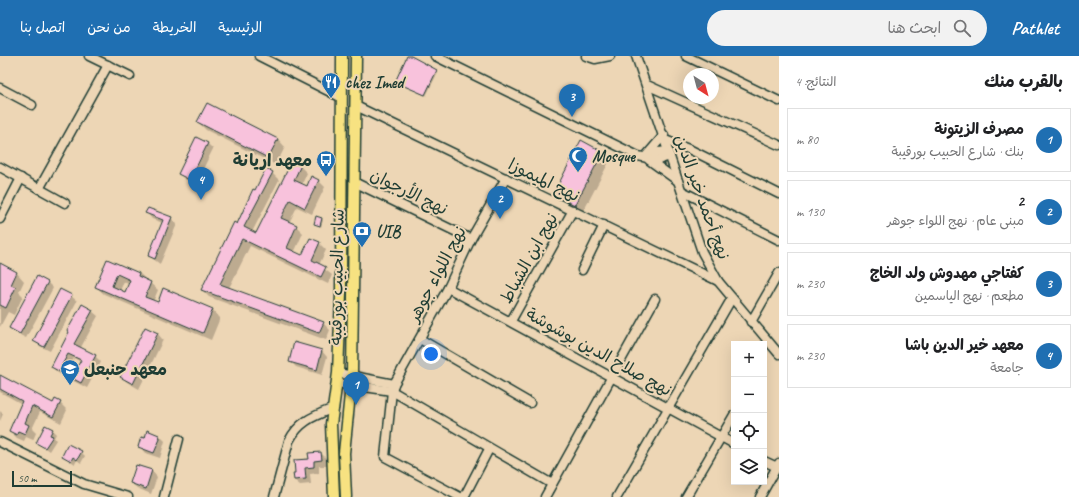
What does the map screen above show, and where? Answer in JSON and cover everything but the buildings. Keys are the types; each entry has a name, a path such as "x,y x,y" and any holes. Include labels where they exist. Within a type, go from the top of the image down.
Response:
{"main road":[{"path":"334,497 332,448 341,294 342,56"},
{"name":"شارع الحبيب بورقيبة","path":"346,497 344,453 351,380 356,56"}],"street":[{"path":"89,56 130,76"},
{"path":"259,56 342,98"},
{"path":"435,56 635,154 645,157 678,180"},
{"path":"586,56 595,59 610,56"},
{"name":"نهج أحمد خير الدين","path":"636,56 647,84 702,252 718,281 779,354"},
{"path":"686,56 779,101"},
{"path":"39,189 108,65"},
{"path":"647,84 779,145"},
{"path":"0,88 32,105"},
{"name":"نهج الميموزا","path":"356,106 718,281"},
{"path":"645,157 664,138 779,194"},
{"path":"645,157 658,152 669,154"},
{"path":"0,167 65,203"},
{"path":"0,219 21,178"},
{"name":"نهج اللواء جوهر","path":"393,388 448,288 471,239 506,178"},
{"name":"نهج الأرجوان","path":"354,182 471,239"},
{"path":"682,191 779,240"},
{"name":"نهج ابن الشباط","path":"511,321 573,210"},
{"path":"582,270 604,225"},
{"path":"751,322 779,273"},
{"name":"نهج صلاح الدين بوشوشة","path":"448,288 731,442"},
{"path":"617,497 732,298"},
{"path":"545,497 655,299"},
{"path":"420,339 530,403"},
{"path":"337,378 393,388 490,449 552,484"},
{"path":"393,388 385,457 460,497"},
{"path":"274,497 292,434 303,422 334,408"},
{"path":"686,497 731,420"},
{"path":"164,497 179,439"},
{"path":"0,442 84,484 128,497"},
{"path":"464,497 490,449"},
{"path":"760,497 778,465 767,462"}],"place":[{"name":"chez Imed","path":"331,99"},
{"name":"كفتاجي مهدوش ولد الخاج","path":"572,117"},
{"name":"Mosque","path":"578,173"},
{"name":"معهد اريانة","path":"326,177"},
{"name":"معهد خير الدين باشا","path":"201,200"},
{"name":"2","path":"500,219"},
{"name":"UIB","path":"362,248"},
{"name":"معهد حنبعل","path":"70,386"},
{"name":"مصرف الزيتونة","path":"356,405"}]}
